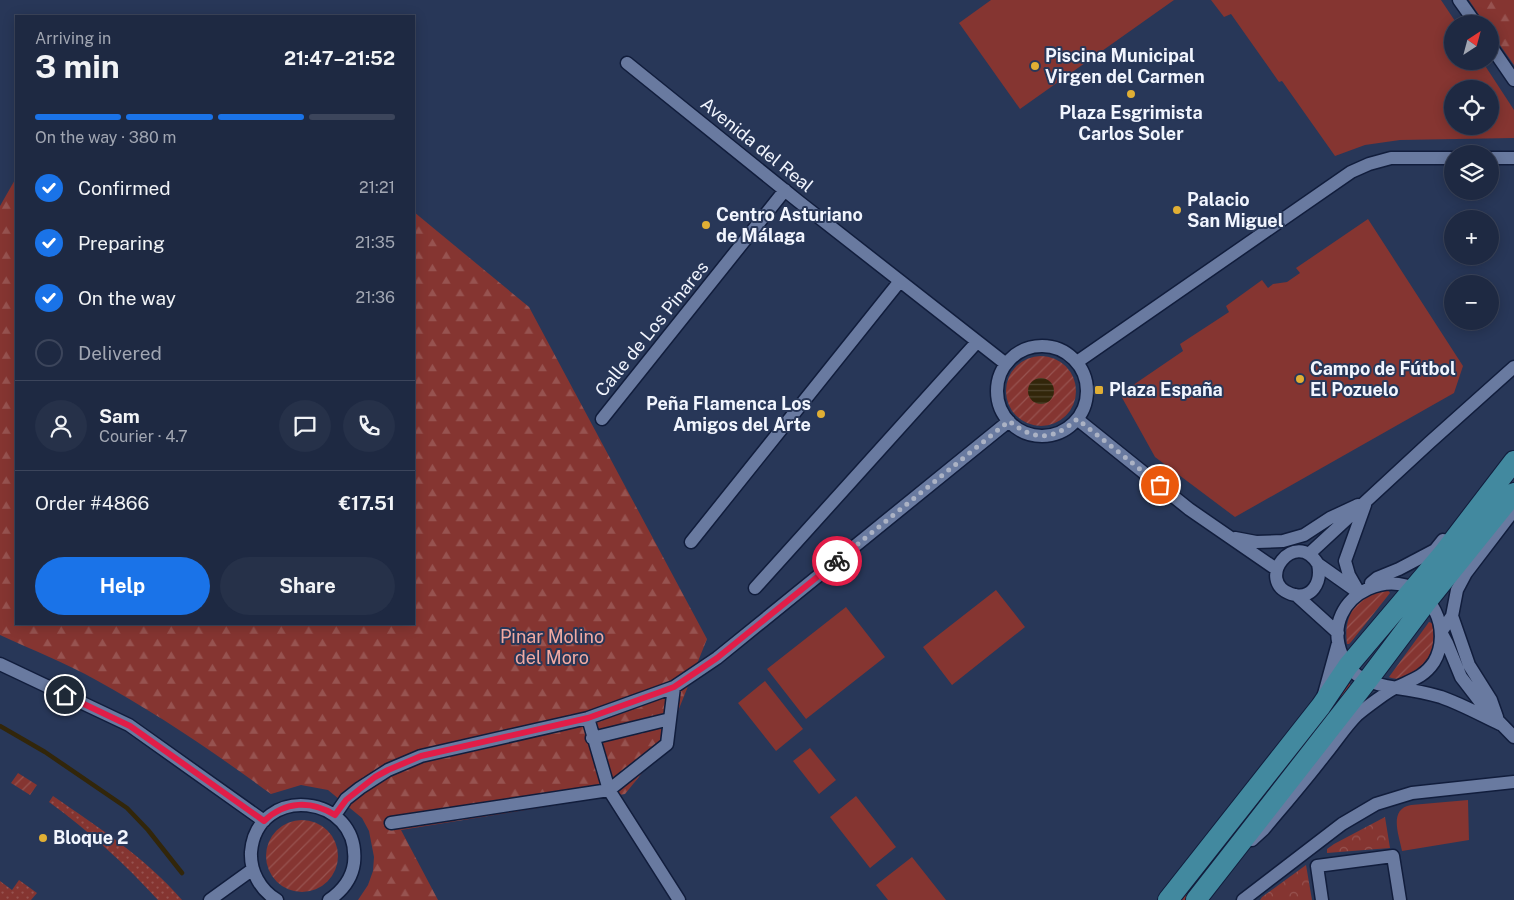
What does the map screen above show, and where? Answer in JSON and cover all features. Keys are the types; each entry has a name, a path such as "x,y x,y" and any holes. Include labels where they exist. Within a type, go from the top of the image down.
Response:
{"main road":[{"path":"1196,900 1366,681 1453,542 1514,461"},
{"path":"1168,900 1320,706 1348,666 1421,595 1514,493"}],"street":[{"path":"1459,0 1470,15"},
{"path":"1499,58 1514,80"},
{"name":"Avenida del Real","path":"628,63 785,190 1006,364"},
{"path":"1077,362 1351,172 1369,164 1392,158 1444,158"},
{"path":"1499,158 1514,158"},
{"name":"Calle de Los Pinares","path":"602,419 785,190"},
{"path":"691,542 900,281"},
{"path":"755,588 977,342"},
{"path":"1041,346 1055,348 1067,353 1077,362 1085,376 1087,391 1085,406 1077,419 1066,430 1052,435 1036,436 1021,431 1009,421 1001,408 997,393 999,378 1006,364 1016,354 1028,348 1041,346"},
{"path":"1309,554 1513,366"},
{"path":"1077,419 1190,509 1276,570"},
{"path":"335,815 346,800 375,777 421,756 588,718 674,687 717,658 1009,421"},
{"path":"1320,706 1338,638 1340,618 1348,604 1377,578 1435,550 1470,507 1484,500"},
{"path":"1230,537 1256,542 1283,541 1304,535 1330,518 1367,501"},
{"path":"1359,593 1348,575 1345,561 1367,501"},
{"path":"1441,632 1452,616 1457,590 1466,573 1514,510"},
{"path":"1318,564 1320,573 1316,587 1304,595 1296,596 1289,594 1278,583 1276,570 1279,563 1289,554 1303,552 1309,554 1318,564 1359,593"},
{"path":"1222,867 1264,829 1357,715 1396,687 1418,678 1434,662 1440,648 1441,632 1439,621 1435,610 1421,595 1400,584 1386,583 1372,586 1359,593"},
{"path":"1296,596 1338,638 1342,655 1348,666 1366,681 1443,698 1500,724"},
{"path":"1452,616 1469,665 1491,700 1500,724"},
{"path":"1441,632 1460,677 1481,704 1514,737"},
{"path":"0,664 130,726 264,821"},
{"path":"391,823 608,790 667,744 674,687"},
{"path":"588,718 608,790 679,900"},
{"path":"592,738 670,719"},
{"path":"1246,899 1342,824 1376,804 1412,793 1514,782"},
{"path":"277,900 258,882 253,869 251,852 255,836 264,821 280,809 300,804 318,806 335,815 349,832 354,846 353,868 347,883 330,900"},
{"path":"1322,900 1316,866 1393,856 1400,900"},
{"path":"210,900 253,869"}],"green space":[{"name":"Piscina Municipal Virgen del Carmen","path":"991,0 1174,0 1020,109 959,23"},
{"path":"1211,0 1441,0 1451,15 1444,15 1444,70 1488,70 1494,80 1444,80 1444,135 1499,135 1499,87 1514,110 1514,138 1400,140 1365,145 1335,156 1282,81 1279,82 1231,14 1224,17"},
{"path":"1469,0 1514,0 1514,65 1499,44 1499,15 1479,15"},
{"name":"Pinar Molino del Moro","path":"15,180 15,625 415,625 415,213 529,307 707,639 664,746 625,794 401,830 438,900 358,900 368,885 373,871 374,857 369,831 362,818 328,790 301,785 271,794 186,734 142,706 73,668 0,635 0,206"},
{"name":"Campo de Fútbol El Pozuelo","path":"1368,219 1463,366 1454,393 1235,517 1155,457 1120,394 1183,351 1180,344 1229,312 1226,306 1262,280 1268,288 1273,284 1287,282 1300,273 1296,268"},
{"path":"1041,356 1054,359 1066,366 1073,378 1076,391 1073,404 1066,416 1054,423 1041,426 1028,423 1016,416 1009,404 1006,391 1009,378 1016,366 1028,359"},
{"path":"996,590 1025,627 952,685 923,647"},
{"path":"1388,590 1390,593 1351,642 1347,644 1348,621 1354,608 1372,593"},
{"path":"846,607 885,657 806,719 767,669"},
{"path":"1429,622 1432,623 1434,638 1432,650 1427,659 1418,669 1407,676 1395,679 1389,677"},
{"path":"765,681 803,729 776,751 738,703"},
{"path":"1349,683 1351,685 1186,900 1182,900"},
{"path":"810,748 836,780 819,794 793,761"},
{"path":"18,773 37,785 30,795 11,783"},
{"path":"53,796 104,831 137,857 153,870 182,900 158,900 106,848 49,802"},
{"path":"856,796 896,847 870,868 830,817"},
{"path":"1468,800 1469,840 1402,851 1397,830 1397,817 1404,807"},
{"path":"1385,817 1390,848 1327,853 1327,849 1334,844"},
{"path":"302,820 322,826 332,836 338,856 332,876 322,886 302,892 282,886 272,876 266,856 272,836 282,826"},
{"path":"912,857 946,900 888,900 876,885"},
{"path":"1306,865 1312,900 1260,900 1262,897"},
{"path":"19,880 37,893 31,900 0,900 0,881 12,890"}],"shaded area":[{"path":"1041,378 1050,382 1054,391 1050,400 1041,404 1032,400 1028,391 1032,382"}],"waterway":[{"path":"0,726 45,752 127,808 148,830 182,873"}],"way so far":[{"path":"837,561 1009,421 1021,431 1036,436 1052,435 1066,430 1077,419 1160,485"}],"place":[{"name":"Piscina Municipal Virgen del Carmen","path":"1035,66"},
{"name":"Plaza Esgrimista Carlos Soler","path":"1131,94"},
{"name":"Palacio San Miguel","path":"1177,210"},
{"name":"Centro Asturiano de Málaga","path":"706,225"},
{"name":"Campo de Fútbol El Pozuelo","path":"1300,379"},
{"name":"Plaza España","path":"1099,390"},
{"name":"Peña Flamenca Los Amigos del Arte","path":"821,414"},
{"name":"Bloque 2","path":"43,838"}],"route":[{"path":"65,695 130,726 264,821 280,809 300,804 318,806 335,815 346,800 375,777 421,756 588,718 674,687 717,658 837,561"}]}
